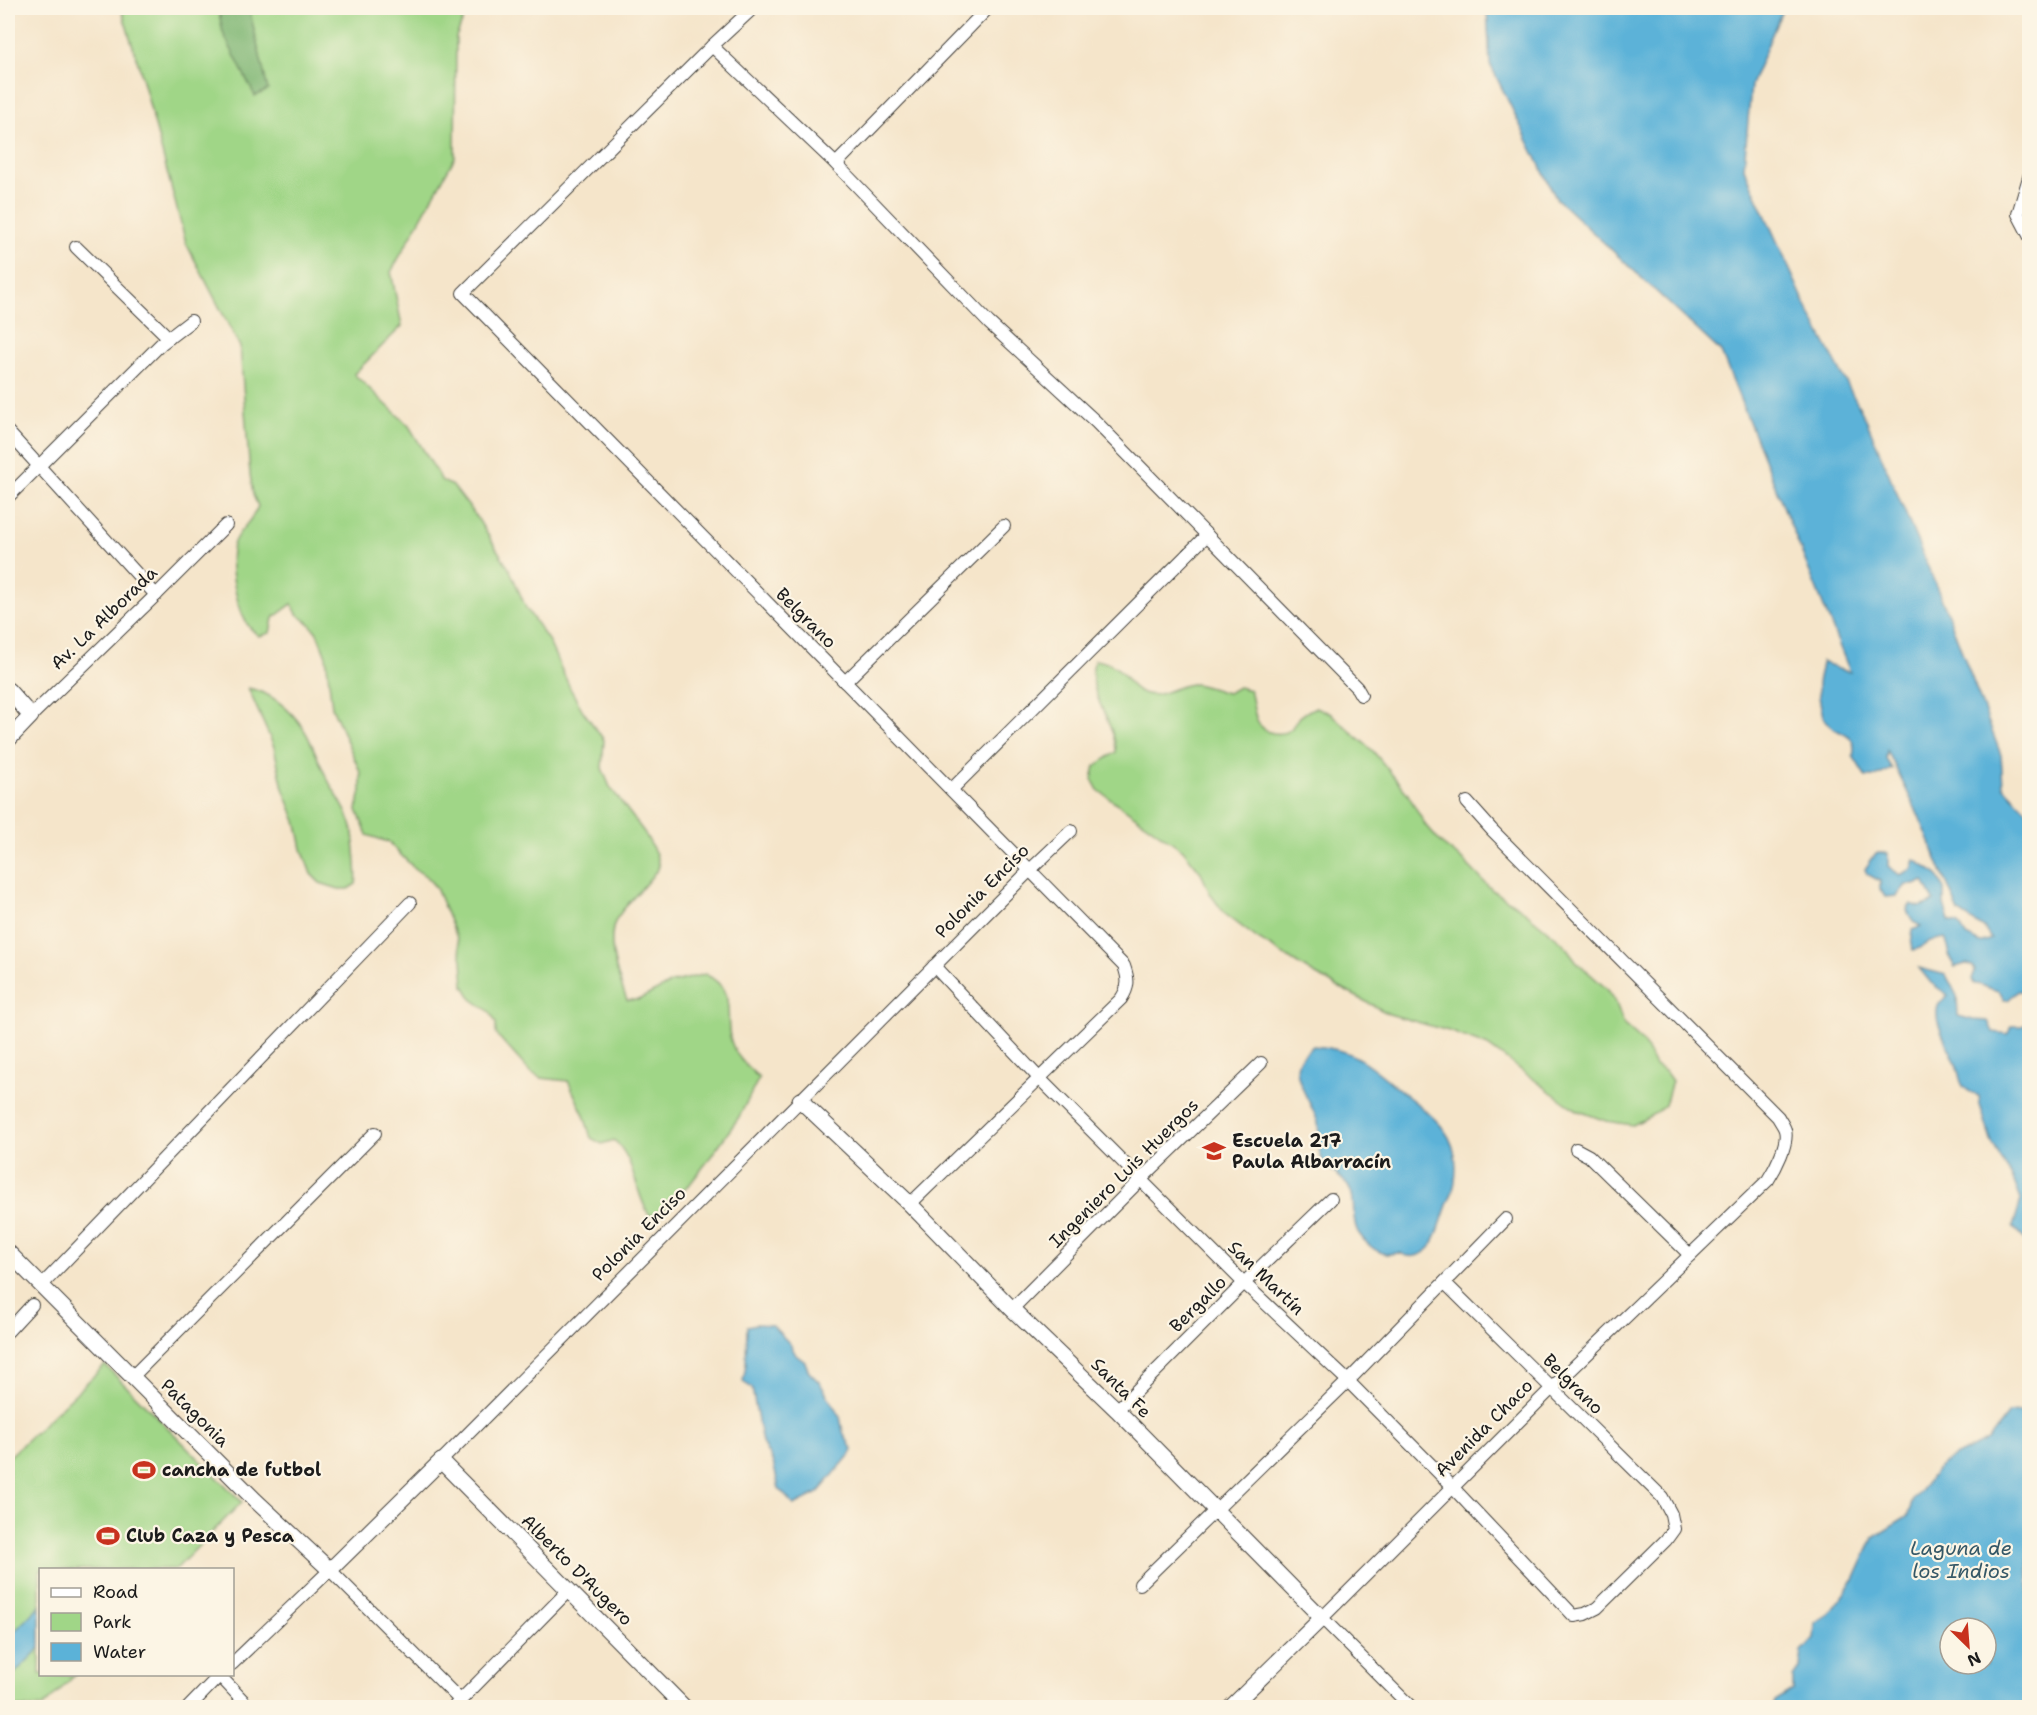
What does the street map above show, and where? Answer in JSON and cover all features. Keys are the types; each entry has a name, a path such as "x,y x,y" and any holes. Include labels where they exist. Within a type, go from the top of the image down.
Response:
{"main road":[{"path":"8,690 31,716"},
{"name":"Av. La Alborada","path":"8,740 31,716"},
{"name":"Santa Fe","path":"800,1100 910,1204 1322,1618"},
{"name":"Patagonia","path":"8,1252 39,1295 132,1377 255,1500 330,1570"},
{"name":"Polonia Enciso","path":"330,1570 441,1461"},
{"name":"Alberto D'Augero","path":"441,1461 684,1707"},
{"name":"Avenida Chaco","path":"1230,1707 1322,1618"}],"street":[{"path":"753,8 711,46 837,164 989,323 1096,422 1357,688 1361,695"},
{"path":"837,164 988,8"},
{"name":"Belgrano","path":"711,46 463,293 686,523 952,789 1124,966 1128,988 1121,999 1039,1078"},
{"path":"2030,174 2018,214 2030,237"},
{"path":"76,247 169,338"},
{"path":"8,497 169,338 191,321"},
{"path":"8,432 156,595"},
{"name":"Av. La Alborada","path":"31,716 226,525"},
{"path":"845,682 1004,526"},
{"path":"952,789 1207,535"},
{"name":"Avenida Chaco","path":"1322,1618 1552,1388 1768,1180 1776,1168 1784,1146 1786,1132 1778,1117 1492,830 1467,802"},
{"name":"Polonia Enciso","path":"441,1461 1071,831"},
{"path":"8,1331 39,1295 410,903"},
{"name":"San Martín","path":"934,966 1039,1078 1140,1180 1348,1381 1574,1616"},
{"name":"Ingeniero Luis Huergos","path":"1012,1309 1140,1180 1262,1063"},
{"path":"910,1204 1039,1078"},
{"path":"132,1377 375,1133"},
{"path":"1576,1149 1589,1156 1690,1255"},
{"name":"Bergallo","path":"1117,1410 1331,1199"},
{"path":"1140,1584 1348,1381 1506,1219"},
{"name":"Belgrano","path":"1445,1283 1662,1497 1671,1514 1674,1529 1666,1540 1597,1608 1574,1616"},
{"name":"Polonia Enciso","path":"234,1662 330,1570"},
{"name":"Patagonia","path":"330,1570 456,1704"},
{"path":"456,1704 569,1590"},
{"name":"Santa Fe","path":"1322,1618 1412,1707"},
{"path":"188,1707 220,1676"},
{"path":"222,1676 250,1707"}],"green space":[{"path":"121,8 468,8 456,37 455,157 391,272 402,326 354,374 409,426 442,481 453,486 476,516 510,570 526,608 548,640 571,690 604,740 602,768 610,787 644,832 656,854 659,867 622,911 613,927 614,959 627,1000 638,1000 671,983 705,974 723,989 727,998 730,1038 734,1049 759,1078 739,1117 690,1184 677,1194 662,1215 649,1215 627,1157 614,1140 602,1144 591,1138 584,1115 568,1081 541,1078 530,1072 496,1034 496,1023 490,1012 472,999 464,986 457,938 436,888 388,842 367,835 357,810 361,791 361,774 332,707 326,656 317,633 297,614 292,604 273,618 270,633 259,636 245,621 232,571 232,552 235,540 258,506 253,495 250,474 240,347 186,243 141,73"},
{"path":"218,8 249,8 268,90 255,96 223,33"},
{"path":"1095,660 1114,666 1131,685 1149,695 1192,684 1228,693 1238,687 1250,690 1258,722 1266,731 1273,733 1289,730 1301,716 1316,707 1331,714 1373,751 1407,793 1426,826 1442,844 1464,861 1492,890 1519,907 1563,943 1577,962 1608,990 1615,1000 1624,1025 1643,1042 1655,1066 1665,1071 1672,1081 1665,1105 1656,1113 1633,1125 1606,1121 1579,1111 1488,1046 1452,1032 1389,1014 1314,974 1258,939 1225,914 1211,895 1200,871 1183,850 1098,790 1092,779 1095,766 1116,752 1111,729 1093,683 1092,671"},
{"path":"248,688 276,700 298,721 347,814 353,833 356,873 356,884 348,889 339,889 320,883 311,874 302,849 297,824 283,788 274,747"},
{"name":"Club Caza y Pesca","path":"105,1365 242,1502 177,1568 39,1568 39,1676 74,1676 43,1707 8,1708 8,1458"}],"water":[{"path":"1487,8 1783,8 1751,85 1744,168 1808,310 1867,422 1947,612 2001,755 2003,786 2028,812 2029,991 2018,991 2008,1000 2004,1000 1999,991 1974,984 1973,966 1966,964 1955,967 1948,955 1949,950 1945,938 1930,941 1913,950 1911,945 1913,930 1921,926 1913,922 1907,910 1911,904 1920,907 1934,901 1924,881 1915,885 1906,885 1897,896 1885,897 1880,889 1880,881 1867,874 1865,869 1876,853 1888,853 1888,866 1900,875 1912,869 1915,860 1938,875 1944,889 1944,905 1949,921 1959,924 1966,936 1980,943 1991,939 1984,928 1959,912 1919,816 1887,750 1886,759 1892,769 1875,777 1866,777 1853,756 1852,741 1827,723 1823,716 1818,685 1822,661 1850,672 1721,352 1556,198 1490,64"},
{"path":"1919,968 1946,975 1957,996 1958,1016 1988,1021 1993,1032 2008,1034 2011,1026 2022,1026 2029,1023 2029,1244 2013,1227 2021,1200 2013,1179 1992,1143 1979,1096 1963,1086 1940,1028 1938,1006 1948,995 1931,983"},
{"path":"1313,1046 1340,1051 1370,1066 1430,1114 1451,1142 1456,1167 1454,1187 1435,1240 1422,1254 1406,1256 1400,1253 1382,1253 1370,1246 1358,1232 1351,1192 1345,1182 1325,1164 1320,1155 1316,1116 1298,1078 1298,1063"},
{"path":"772,1325 790,1344 796,1355 805,1362 809,1372 820,1383 840,1417 843,1432 853,1451 818,1493 794,1505 779,1489 773,1462 762,1443 752,1388 743,1382 747,1326"},
{"name":"Laguna de los Indios","path":"2029,1411 2029,1707 1773,1707 1775,1701 1793,1690 1793,1677 1800,1667 1802,1652 1814,1639 1815,1623 1829,1614 1854,1580 1873,1538 1907,1517 1913,1500 1943,1463 1988,1440 2009,1413"},
{"path":"39,1606 39,1649 11,1677 8,1673 8,1638"}],"place":[{"name":"Escuela 217 Paula Albarracín","path":"1214,1151"},
{"name":"cancha de futbol","path":"144,1470"},
{"name":"Club Caza y Pesca","path":"108,1536"}]}
